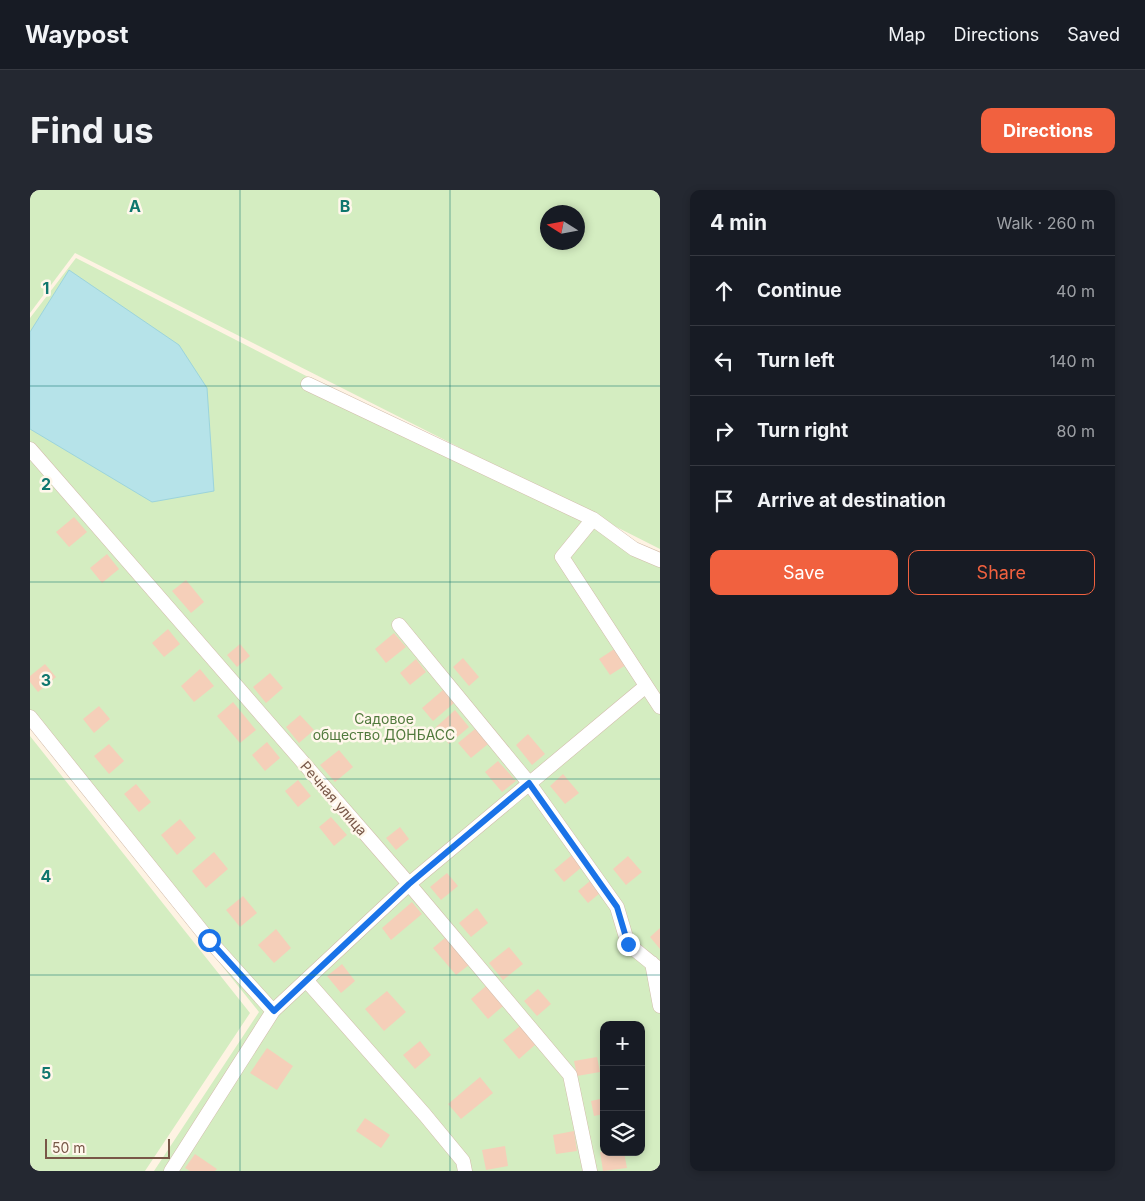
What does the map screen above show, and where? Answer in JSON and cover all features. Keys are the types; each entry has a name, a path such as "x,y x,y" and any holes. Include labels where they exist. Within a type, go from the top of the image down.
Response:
{"street":[{"path":"308,384 593,519 634,549 660,560"},
{"name":"Речная улица","path":"30,449 409,884 570,1075 590,1171"},
{"path":"593,519 562,557 660,707"},
{"path":"399,625 529,783 617,907 628,944 656,966 660,1006"},
{"path":"171,1171 274,1011 409,884 646,686"},
{"path":"30,717 209,940 274,1011"},
{"path":"306,980 425,1115 463,1161 465,1171"}],"green space":[{"path":"30,190 660,190 660,549 75,253 30,313"},
{"name":"Садовое общество ДОНБАСС","path":"76,258 660,557 660,1171 154,1171 259,1012 30,727 30,318"},
{"path":"30,736 250,1013 145,1171 30,1171"}],"water":[{"path":"69,270 179,345 207,388 214,491 152,502 30,429 30,332"}],"building":[{"path":"74,517 87,532 69,547 56,532"},
{"path":"107,554 119,569 102,583 90,568"},
{"path":"186,580 204,602 191,613 172,591"},
{"path":"168,629 180,644 164,657 152,643"},
{"path":"394,633 406,647 386,663 375,649"},
{"path":"240,644 250,656 237,667 227,655"},
{"path":"619,646 629,663 610,675 599,659"},
{"path":"463,658 479,677 469,686 453,667"},
{"path":"416,659 426,672 410,685 400,673"},
{"path":"45,664 56,677 38,692 30,682 30,676"},
{"path":"200,669 214,686 194,702 181,686"},
{"path":"270,673 283,688 266,703 253,687"},
{"path":"443,690 454,703 433,721 422,708"},
{"path":"233,702 256,730 240,743 217,716"},
{"path":"99,706 110,719 94,733 83,719"},
{"path":"455,710 469,727 449,744 435,728"},
{"path":"300,715 314,730 299,743 286,727"},
{"path":"475,729 488,744 471,758 458,743"},
{"path":"528,734 545,754 532,765 516,745"},
{"path":"267,742 280,758 265,771 252,755"},
{"path":"109,744 124,761 109,774 94,756"},
{"path":"339,750 353,767 335,782 320,765"},
{"path":"498,761 516,781 502,792 485,772"},
{"path":"563,774 579,793 565,804 550,786"},
{"path":"298,780 311,796 298,807 285,791"},
{"path":"136,784 151,802 139,812 124,794"},
{"path":"331,817 347,835 334,846 319,827"},
{"path":"180,819 196,838 177,855 161,835"},
{"path":"400,827 409,839 396,850 386,838"},
{"path":"214,852 228,869 206,888 192,871"},
{"path":"573,854 583,866 564,882 554,870"},
{"path":"628,856 642,872 626,885 613,869"},
{"path":"447,873 458,886 441,900 430,887"},
{"path":"590,881 600,893 588,903 578,891"},
{"path":"243,896 257,913 240,927 226,910"},
{"path":"412,902 422,914 391,940 382,928"},
{"path":"477,908 488,923 471,937 459,923"},
{"path":"660,928 660,949 650,937"},
{"path":"276,929 291,948 274,963 258,945"},
{"path":"446,937 469,965 456,975 433,948"},
{"path":"509,947 523,964 503,980 489,963"},
{"path":"342,964 355,981 341,993 327,976"},
{"path":"486,986 503,1006 488,1019 471,999"},
{"path":"538,989 551,1004 537,1016 524,1001"},
{"path":"387,991 406,1012 384,1031 365,1009"},
{"path":"520,1026 536,1044 519,1059 503,1040"},
{"path":"420,1041 431,1055 415,1069 403,1055"},
{"path":"267,1048 293,1066 277,1090 250,1073"},
{"path":"597,1057 600,1072 577,1076 574,1061"},
{"path":"480,1077 493,1093 461,1119 448,1104"},
{"path":"600,1099 600,1115 594,1116 591,1101"},
{"path":"365,1118 390,1135 381,1148 356,1131"},
{"path":"574,1131 577,1151 556,1154 553,1135"},
{"path":"505,1146 508,1166 486,1170 482,1150"},
{"path":"195,1154 217,1169 215,1171 190,1171 185,1168"},
{"path":"601,1156 625,1156 627,1168 603,1171"}],"route":[{"path":"209,940 274,1011 409,884 529,783 617,907 628,944"}]}
